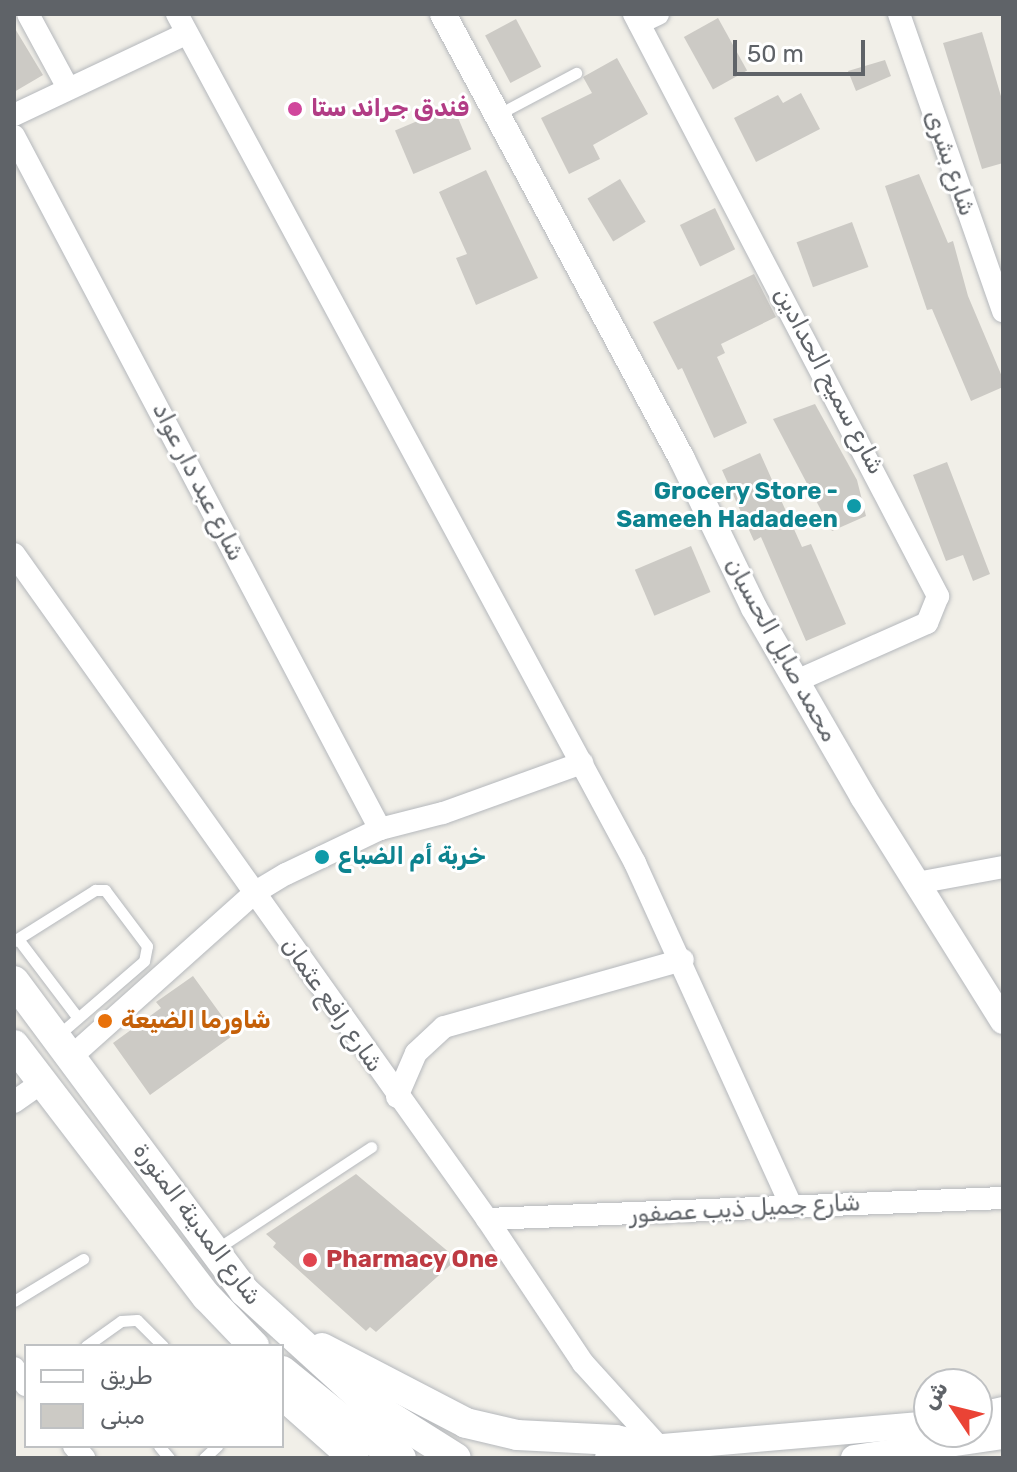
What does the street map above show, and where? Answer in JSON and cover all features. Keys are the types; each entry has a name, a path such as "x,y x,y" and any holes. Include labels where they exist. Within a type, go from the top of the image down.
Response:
{"main road":[{"name":"شارع المدينة المنورة","path":"14,981 69,1037 213,1251 401,1458"},
{"name":"شارع المدينة المنورة","path":"14,1045 207,1297 252,1344"},
{"path":"278,1326 466,1423 517,1435 616,1440 655,1448"},
{"name":"شارع المدينة المنورة","path":"284,1372 358,1414 456,1458"},
{"path":"284,1396 354,1458"}],"street":[{"path":"28,14 67,86"},
{"name":"محمد صايل الحسبان","path":"443,14 495,117 580,267 796,681 1003,1021"},
{"name":"شارع بشرى","path":"899,14 1001,301"},
{"name":"شارع سميح الحدادين","path":"644,17 922,556 938,596 927,623 796,681"},
{"path":"14,115 181,24 582,763 683,960 791,1206"},
{"name":"شارع عبد دار عواد","path":"14,136 380,829"},
{"name":"شارع رافع عثمان","path":"14,554 22,581 254,893 487,1219 583,1363 655,1448"},
{"path":"69,1037 254,893 380,829 443,813 582,763"},
{"path":"917,883 1003,867"},
{"path":"397,1097 416,1053 444,1027 683,960"},
{"path":"14,1102 41,1083"},
{"name":"شارع جميل ذيب عصفور","path":"487,1219 1003,1198"},
{"path":"608,1458 655,1448 913,1425"},
{"path":"854,1458 1003,1436"}],"lane":[{"path":"495,117 576,73"},
{"path":"95,890 105,890 147,946 144,961 69,1037 16,940 95,890"},
{"path":"213,1251 371,1147"},
{"path":"14,1301 83,1259"},
{"path":"89,1344 121,1321 137,1320 161,1344"}],"building":[{"path":"718,18 747,70 713,89 684,37"},
{"path":"516,19 541,67 510,83 485,35"},
{"path":"14,27 43,75 14,92"},
{"path":"982,32 1003,103 1003,163 982,169 943,43"},
{"path":"617,58 648,114 593,145 600,159 569,174 541,118 592,93 583,77"},
{"path":"885,60 891,76 856,91 848,71"},
{"path":"801,93 820,129 756,162 734,118 778,95 783,103"},
{"path":"453,106 471,149 413,174 395,131"},
{"path":"486,170 538,278 476,305 456,258 467,254 439,192"},
{"path":"919,174 948,243 953,241 968,296 1003,379 1003,387 971,401 932,309 927,310 885,186"},
{"path":"620,179 646,222 613,241 587,199"},
{"path":"715,208 735,249 700,266 680,225"},
{"path":"852,222 868,267 813,287 797,242"},
{"path":"754,274 776,317 721,344 725,353 717,357 747,423 714,438 682,368 678,370 653,322"},
{"path":"815,404 857,480 866,516 832,531 773,419"},
{"path":"760,453 802,547 811,544 846,624 806,641 761,537 754,541 722,470"},
{"path":"947,462 990,574 973,581 963,555 946,561 913,475"},
{"path":"691,546 711,592 654,616 635,570"},
{"path":"193,976 235,1034 150,1095 113,1043 161,1008 156,1002"},
{"path":"356,1174 457,1259 376,1332 370,1327 366,1331 273,1247 276,1243 266,1234"}],"place":[{"name":"فندق جراند ستا","path":"295,109"},
{"name":"Grocery Store - Sameeh Hadadeen","path":"854,506"},
{"name":"خربة أم الضباع","path":"322,857"},
{"name":"شاورما الضيعة","path":"105,1021"},
{"name":"Pharmacy One","path":"310,1260"}]}
